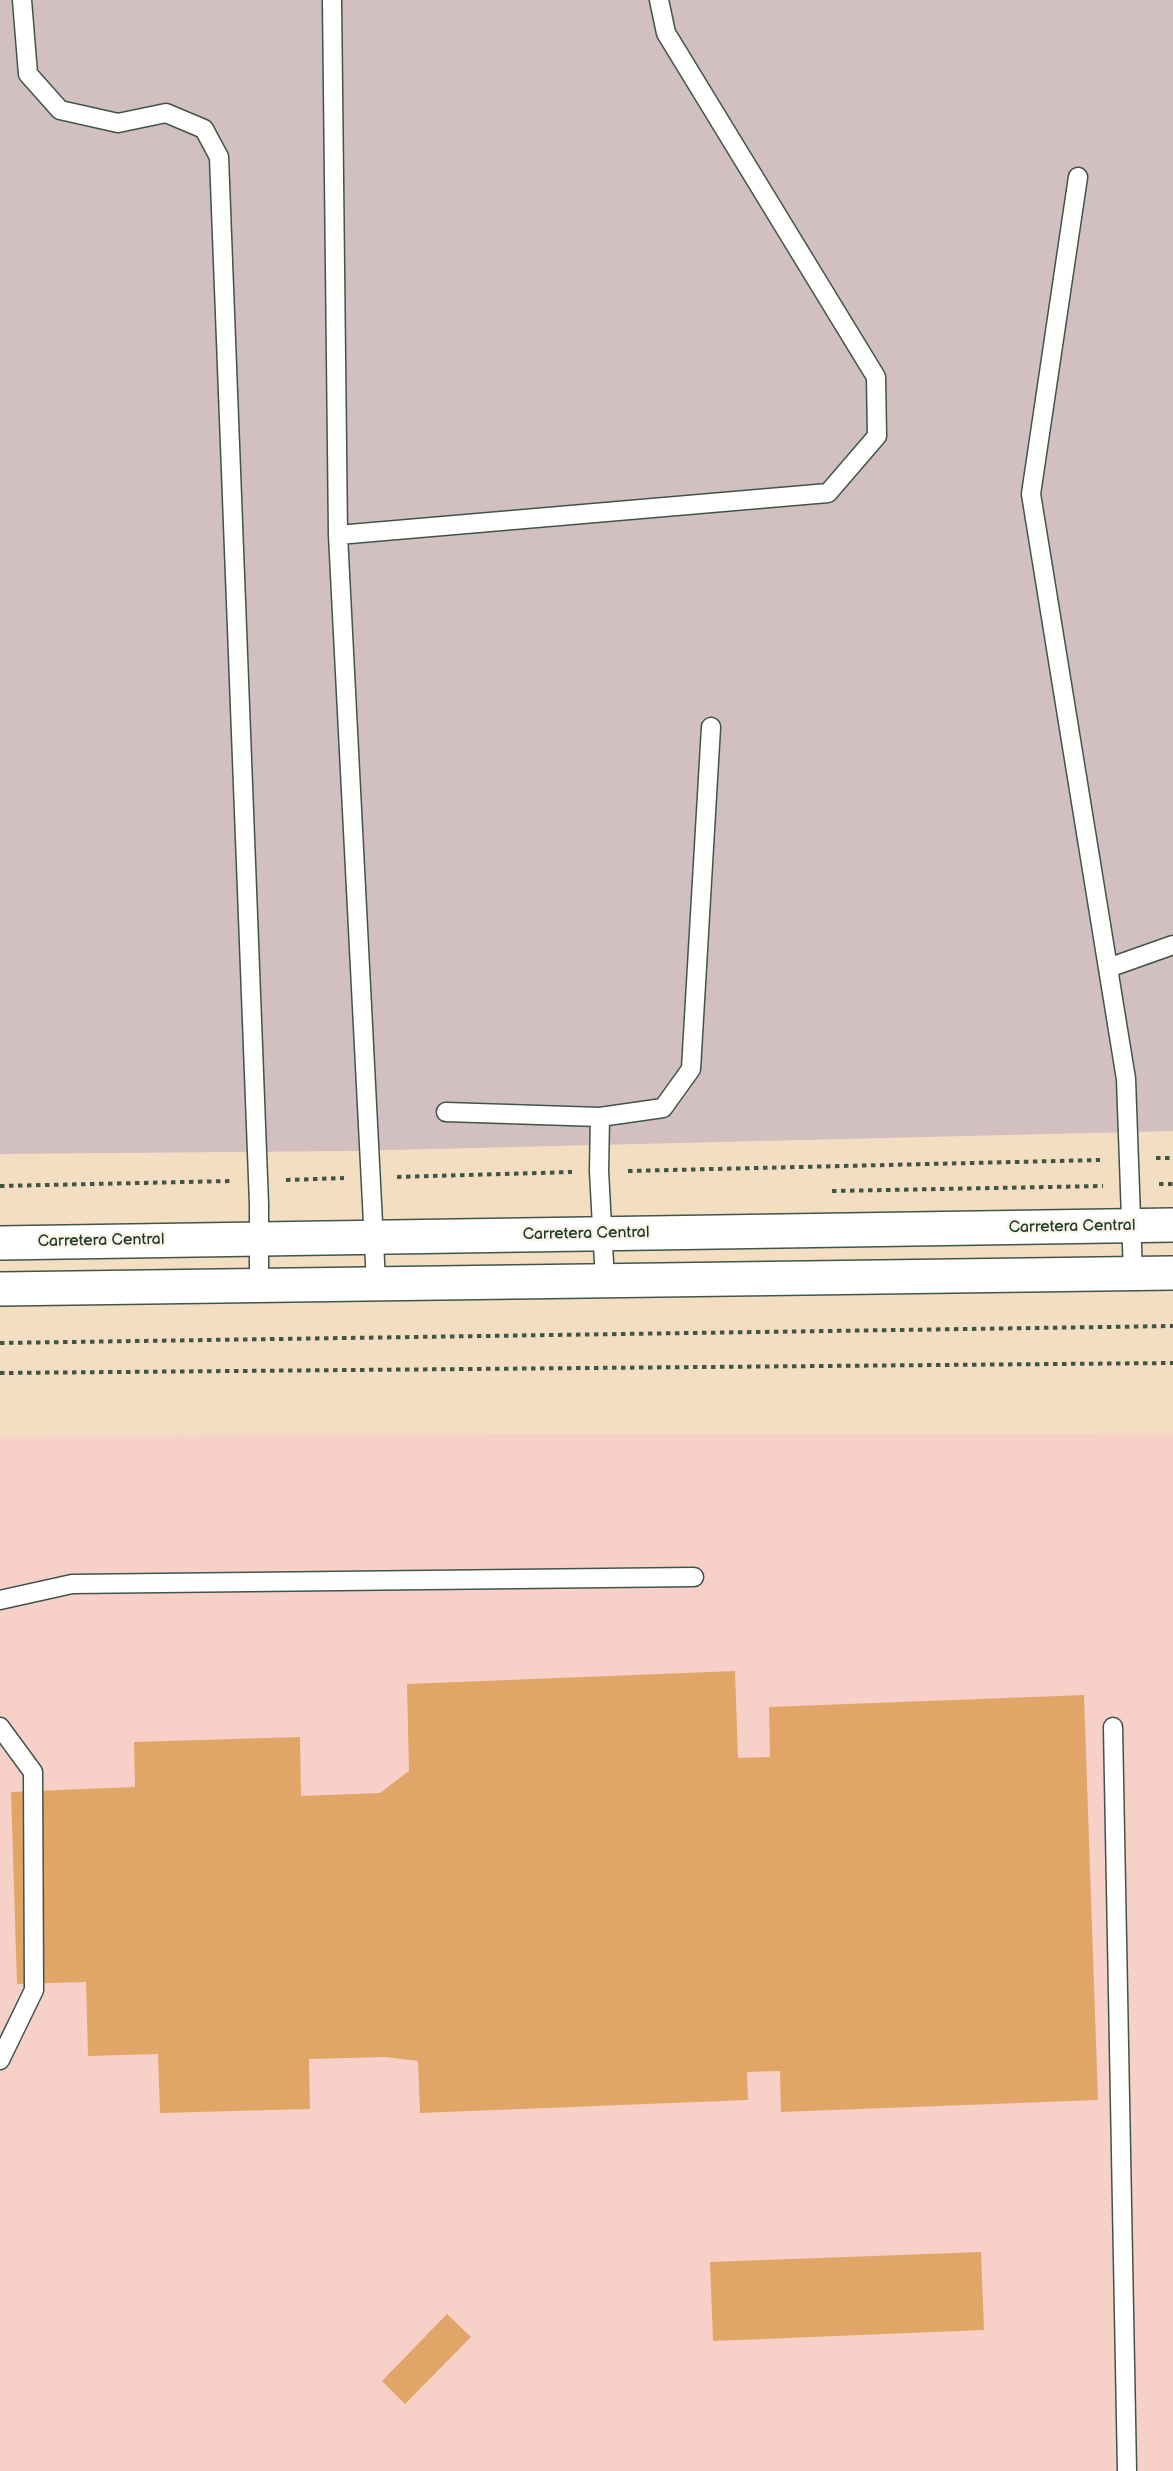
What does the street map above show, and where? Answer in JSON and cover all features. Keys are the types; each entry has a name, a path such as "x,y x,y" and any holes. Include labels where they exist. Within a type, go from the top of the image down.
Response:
{"highway":[{"name":"Carretera Central","path":"0,1243 1173,1225"},
{"path":"0,1289 376,1282 1173,1273"}],"lane":[{"path":"22,0 28,74 60,110 118,123 166,113 204,129 219,157 260,1238 259,1284"},
{"path":"332,0 338,535 376,1282"},
{"path":"338,535 828,493 877,436 876,378 666,33 659,0"},
{"path":"1078,177 1031,494 1126,1079 1133,1274"},
{"path":"446,1112 600,1117 663,1108 691,1069 711,727"},
{"path":"1108,968 1173,945"},
{"path":"600,1117 605,1281"},
{"path":"0,1600 72,1584 694,1577"},
{"path":"0,1727 33,1772 34,1990 0,2060"},
{"path":"1113,1727 1127,2471"}],"path":[{"path":"0,1343 1173,1326"},
{"path":"0,1372 1173,1363"}],"shaded area":[{"path":"0,0 1173,0 1173,1131 349,1151 0,1154"},
{"path":"1173,1433 1173,2471 0,2471 0,1436"}],"building":[{"path":"735,1671 738,1758 770,1757 769,1707 1084,1695 1098,2100 781,2112 780,2071 747,2072 748,2100 420,2113 418,2061 386,2057 309,2059 310,2109 160,2113 158,2054 88,2056 86,1982 17,1984 11,1792 135,1787 134,1742 300,1737 301,1796 380,1793 409,1771 407,1684"},
{"path":"981,2252 984,2330 713,2341 710,2262"},
{"path":"447,2314 471,2337 405,2404 382,2381"}]}
